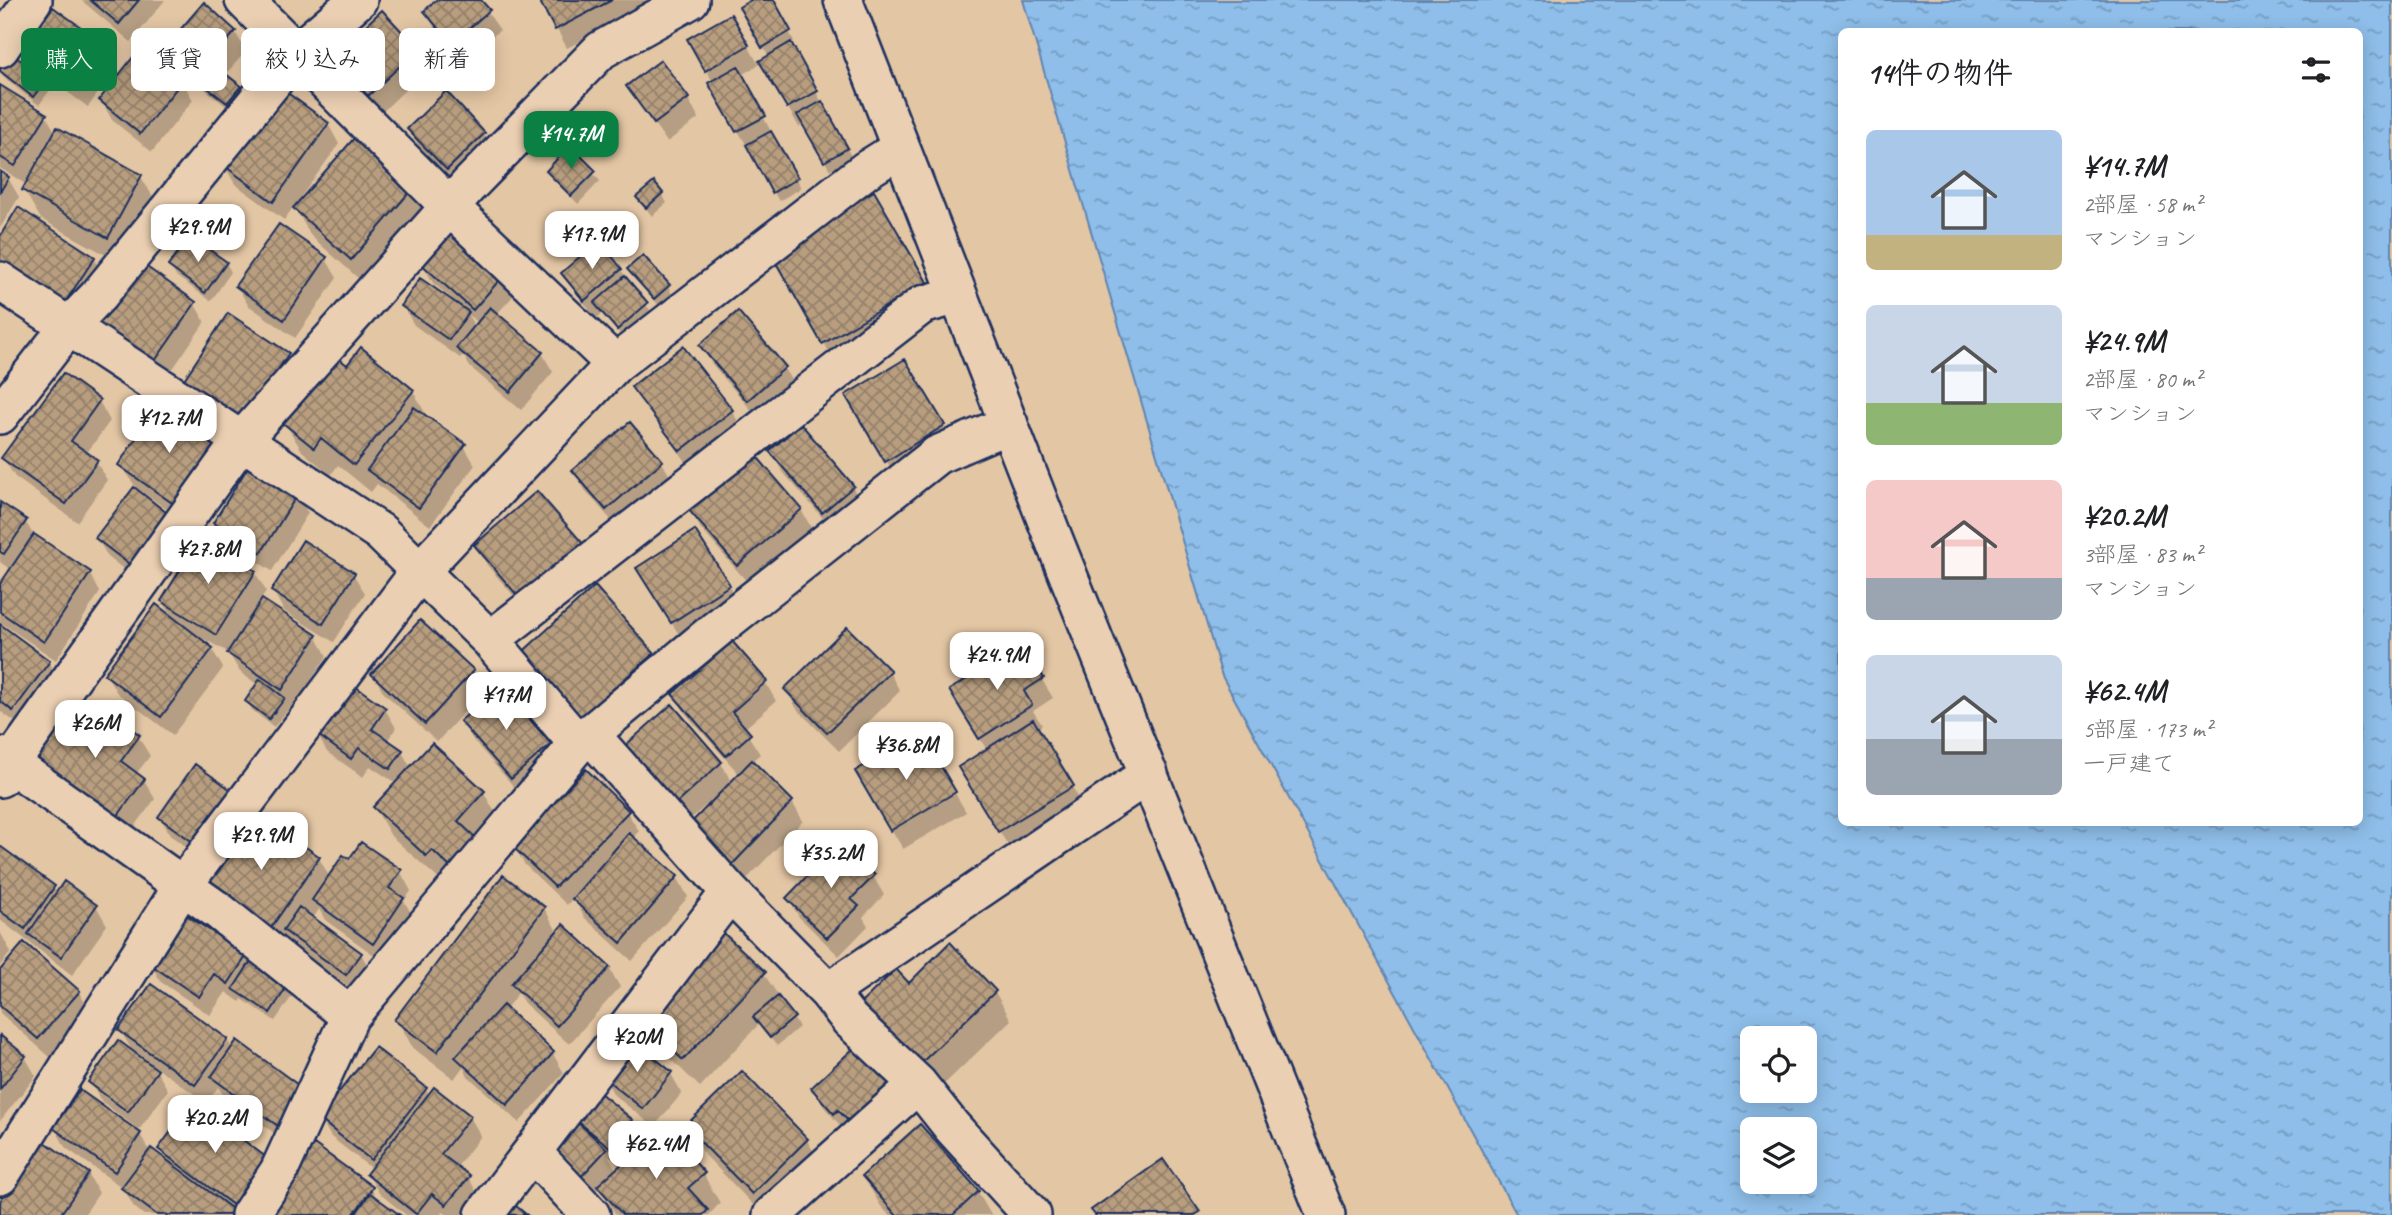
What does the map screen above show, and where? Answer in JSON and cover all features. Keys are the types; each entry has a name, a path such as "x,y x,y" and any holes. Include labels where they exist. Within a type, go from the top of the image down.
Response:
{"street":[{"path":"0,48 33,0"},
{"path":"244,0 273,28"},
{"path":"325,28 358,0"},
{"path":"350,1016 183,885 4,766 242,440 450,207 601,50 690,0"},
{"path":"843,0 1009,424 1326,1215"},
{"path":"0,415 69,326 99,295 265,91"},
{"path":"335,91 450,207 615,363"},
{"path":"0,1176 183,885 420,572 615,363 866,170 901,148"},
{"path":"0,281 380,532 490,640 828,992 850,1020 918,1084 1016,1210"},
{"path":"490,640 922,306 958,295"},
{"path":"250,1215 279,1171 350,1016 584,738 937,455 1009,424"},
{"path":"828,992 1149,774"},
{"path":"484,1215 730,892"},
{"path":"772,1215 918,1084"},
{"path":"533,1153 591,1215"}],"water":[{"path":"1023,0 2392,0 2392,1215 1517,1215 1222,676"}],"building":[{"path":"90,0 139,0 119,24"},
{"path":"436,0 481,0 490,10 469,28 438,28 424,11"},
{"path":"539,0 612,0 555,30"},
{"path":"751,0 774,0 791,31 762,48 739,7"},
{"path":"204,2 236,31 227,41 227,28 182,28"},
{"path":"53,7 82,28 38,28"},
{"path":"382,10 399,28 399,67 385,80 385,28 363,28"},
{"path":"731,14 749,45 705,71 687,39"},
{"path":"791,42 818,91 787,108 759,61"},
{"path":"8,50 21,60 21,88 0,71 0,60"},
{"path":"131,60 131,91 174,91 140,134 99,100 106,91 117,91 117,77"},
{"path":"661,60 689,98 654,124 626,86"},
{"path":"738,66 766,116 736,132 708,83"},
{"path":"227,75 241,86 227,103 212,91 227,91"},
{"path":"0,85 47,114 15,166 0,157"},
{"path":"25,91 38,91 33,97"},
{"path":"274,91 285,91 329,123 273,202 222,164"},
{"path":"446,91 485,133 447,170 407,129"},
{"path":"822,101 848,148 824,162 797,115"},
{"path":"57,127 142,175 108,238 22,190"},
{"path":"771,131 798,178 772,193 746,145"},
{"path":"356,136 414,187 351,260 293,208"},
{"path":"570,145 596,171 571,196 546,171"},
{"path":"0,171 9,177 0,192"},
{"path":"654,182 663,193 646,208 636,197"},
{"path":"874,191 927,282 822,344 770,252"},
{"path":"18,207 95,257 64,304 0,263 0,236"},
{"path":"279,224 327,257 284,320 235,286"},
{"path":"452,227 505,274 473,310 420,263"},
{"path":"190,236 227,262 205,293 168,266"},
{"path":"599,240 622,269 584,301 561,273"},
{"path":"643,255 670,285 654,299 627,269"},
{"path":"137,260 196,302 152,365 93,323"},
{"path":"625,276 648,303 617,330 594,303"},
{"path":"420,278 469,312 449,340 401,306"},
{"path":"490,307 543,352 510,392 456,348"},
{"path":"738,311 786,367 747,401 699,345"},
{"path":"228,313 289,353 242,424 181,384"},
{"path":"683,346 733,410 680,451 631,387"},
{"path":"361,347 414,390 354,465 321,438 314,448 283,423 336,356 347,365"},
{"path":"905,359 945,425 885,462 845,395"},
{"path":"63,373 100,400 71,441 98,460 66,504 1,458"},
{"path":"159,404 220,446 178,507 118,465"},
{"path":"414,407 466,444 419,508 367,470"},
{"path":"630,422 663,461 606,510 572,470"},
{"path":"801,424 854,486 822,513 769,451"},
{"path":"753,452 802,509 737,566 688,509"},
{"path":"251,462 299,492 261,553 213,523"},
{"path":"134,487 171,516 133,567 95,538"},
{"path":"537,491 585,546 522,601 474,545"},
{"path":"0,502 27,520 4,554 0,552"},
{"path":"695,530 730,585 671,623 636,568"},
{"path":"34,534 91,572 44,642 0,612 0,584"},
{"path":"201,536 256,571 216,635 161,601"},
{"path":"303,540 355,573 323,624 271,591"},
{"path":"595,586 654,653 576,722 518,656"},
{"path":"262,599 317,635 282,690 227,653"},
{"path":"156,604 213,648 161,717 104,674"},
{"path":"420,620 474,670 425,724 371,674"},
{"path":"0,624 50,661 13,711 0,701"},
{"path":"847,627 891,671 827,733 784,689"},
{"path":"732,641 767,681 732,712 751,734 726,756 672,694"},
{"path":"1023,645 1044,678 1024,691 1032,705 979,739 949,690"},
{"path":"260,679 285,698 269,719 245,701"},
{"path":"349,682 386,708 372,729 403,750 390,769 359,748 351,759 314,732"},
{"path":"501,686 551,744 511,779 460,721"},
{"path":"672,704 722,762 671,808 620,750"},
{"path":"100,706 140,735 121,761 145,779 116,818 35,759 63,719 81,732"},
{"path":"1033,719 1074,786 998,832 958,767"},
{"path":"921,732 956,792 890,831 855,771"},
{"path":"432,743 485,791 458,821 476,838 450,867 432,850 426,856 373,807"},
{"path":"752,760 793,801 728,869 686,828"},
{"path":"195,764 234,792 197,845 158,817"},
{"path":"586,769 629,811 555,887 512,846"},
{"path":"254,811 320,857 268,932 202,886"},
{"path":"629,833 678,876 621,943 572,899"},
{"path":"841,841 875,875 851,899 859,906 827,938 786,898"},
{"path":"361,842 402,870 389,888 404,898 373,944 312,900 343,855 349,859"},
{"path":"0,846 55,886 25,929 0,911"},
{"path":"503,875 545,907 437,1052 394,1020"},
{"path":"64,881 97,905 61,957 28,934"},
{"path":"299,907 362,953 346,975 283,930"},
{"path":"182,912 247,955 228,984 214,974 199,997 148,963"},
{"path":"563,924 610,967 557,1026 511,984"},
{"path":"717,927 766,972 683,1060 634,1014"},
{"path":"24,942 80,991 38,1039 0,1006 0,970"},
{"path":"950,942 996,991 918,1066 860,1004 896,969 909,983"},
{"path":"251,961 288,985 270,1013 233,989"},
{"path":"151,984 228,1039 195,1085 118,1030"},
{"path":"778,996 795,1017 770,1038 753,1017"},
{"path":"503,1005 554,1052 507,1105 455,1057"},
{"path":"0,1035 26,1056 0,1089"},
{"path":"630,1038 672,1072 643,1109 601,1075"},
{"path":"118,1040 158,1070 128,1112 88,1082"},
{"path":"237,1040 309,1093 282,1129 211,1077"},
{"path":"857,1045 895,1088 853,1126 838,1110 834,1114 811,1088"},
{"path":"375,1047 427,1088 371,1160 318,1118"},
{"path":"742,1071 808,1139 752,1194 685,1126"},
{"path":"434,1087 471,1116 441,1154 470,1176 446,1205 432,1194 416,1214 366,1174"},
{"path":"594,1088 633,1120 611,1148 571,1116"},
{"path":"80,1090 141,1133 115,1172 53,1128"},
{"path":"193,1102 271,1161 237,1208 158,1149"},
{"path":"573,1118 607,1149 578,1180 544,1149"},
{"path":"920,1124 979,1191 953,1215 896,1215 862,1176"},
{"path":"663,1127 705,1173 688,1188 708,1210 703,1215 623,1215 597,1186"},
{"path":"42,1140 89,1173 60,1215 0,1215 0,1201"},
{"path":"314,1144 373,1187 353,1215 264,1215"},
{"path":"151,1148 235,1211 232,1215 157,1215 121,1188"},
{"path":"1163,1159 1200,1212 1195,1215 1095,1215 1091,1210"},
{"path":"370,1193 400,1215 355,1215"},
{"path":"510,1201 527,1215 499,1215"}]}
